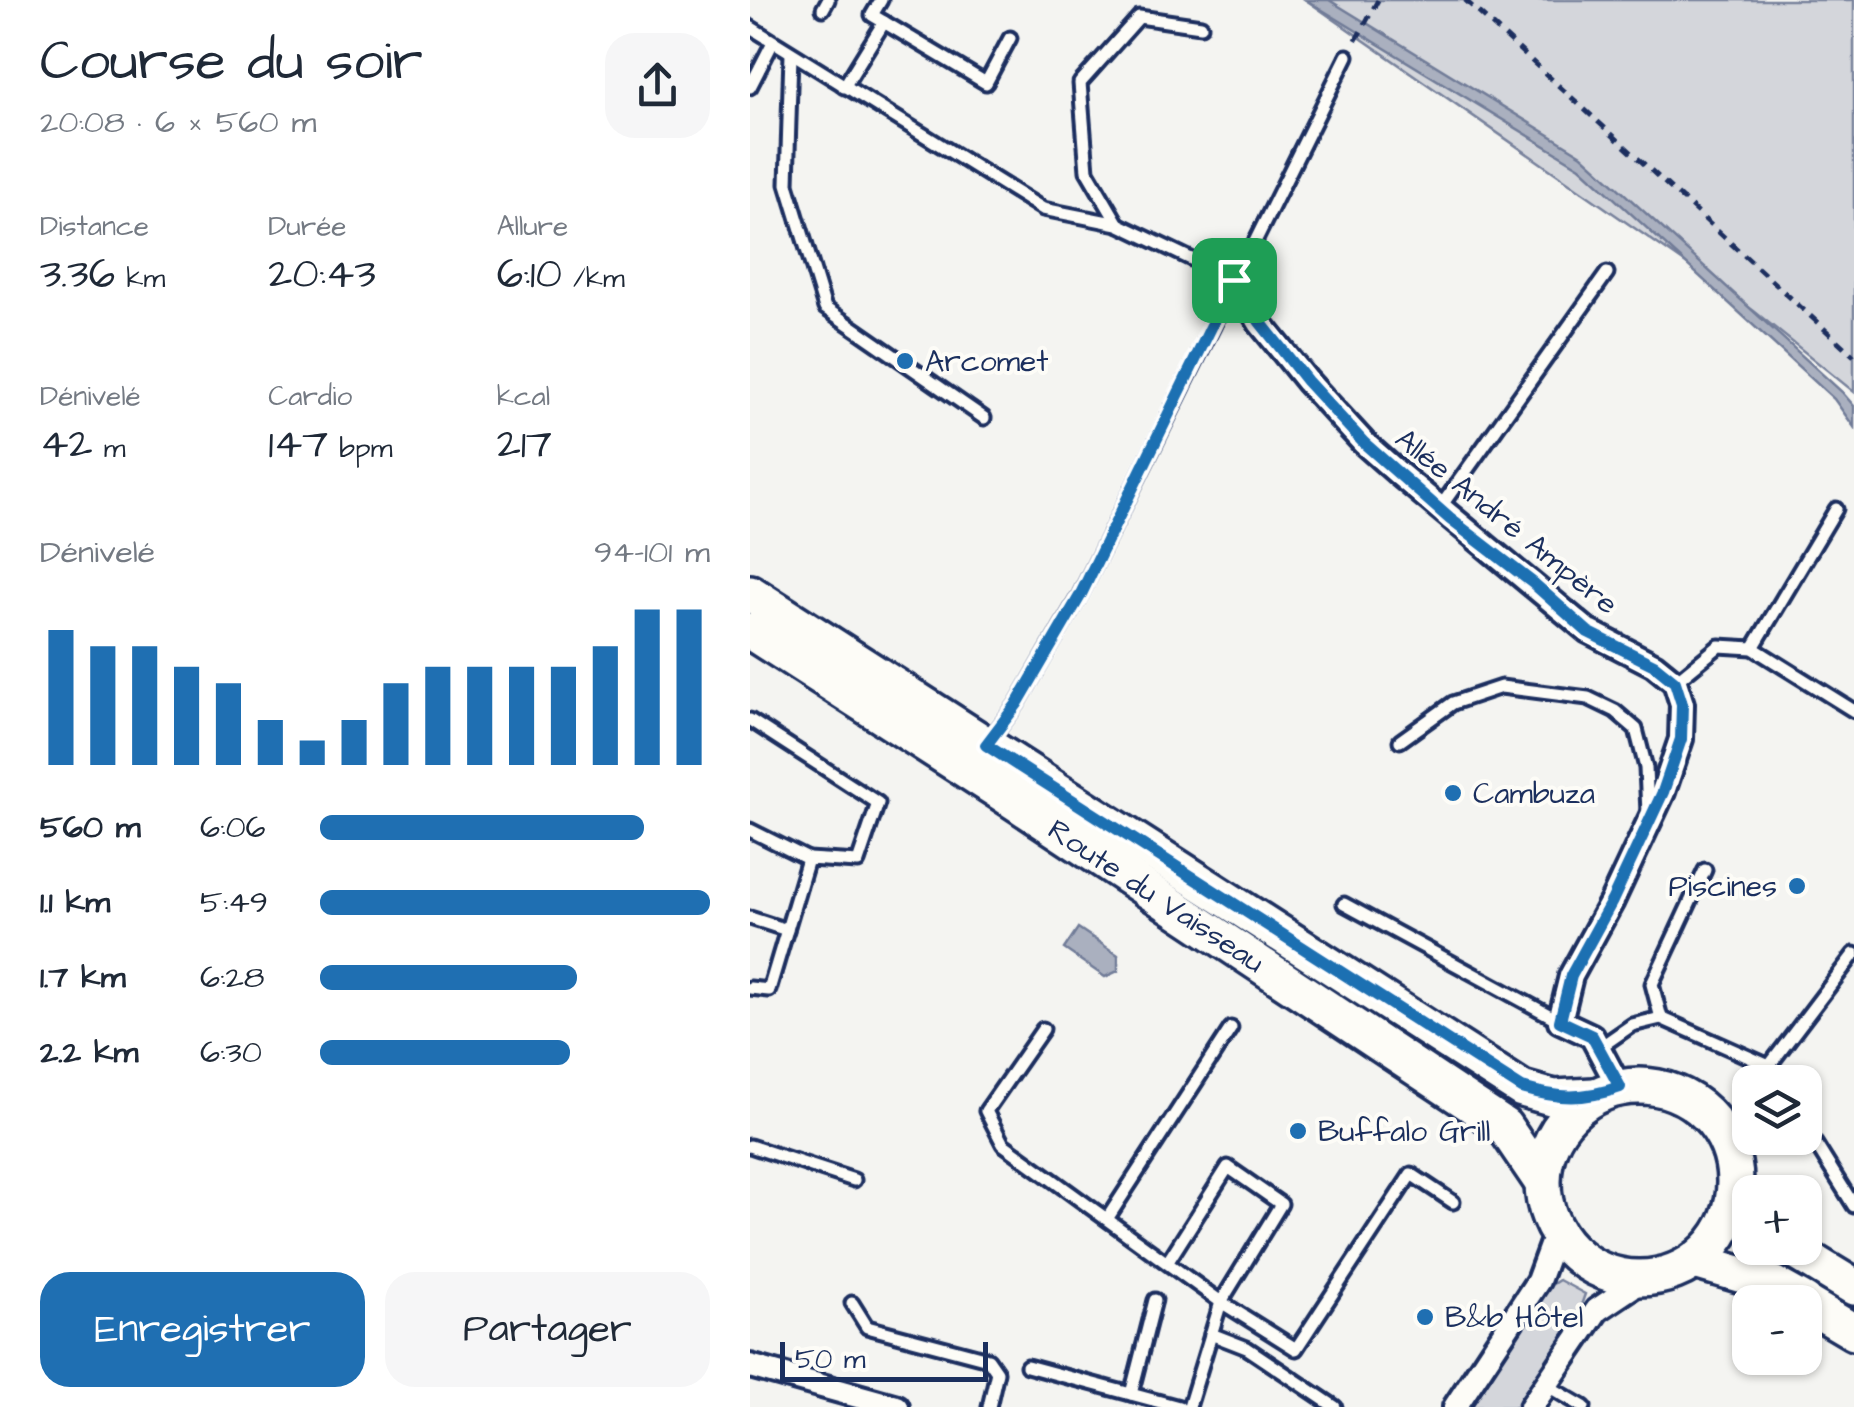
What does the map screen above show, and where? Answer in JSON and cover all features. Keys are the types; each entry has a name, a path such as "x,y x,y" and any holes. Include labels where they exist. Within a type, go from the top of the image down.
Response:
{"main road":[{"name":"Route du Vaisseau","path":"750,593 1522,1088 1554,1098 1607,1092"},
{"name":"Route du Vaisseau","path":"750,631 1504,1126 1542,1182"},
{"path":"1732,1207 1712,1246 1695,1261 1671,1273 1645,1278 1619,1276 1594,1268 1556,1232 1546,1208 1542,1182 1546,1156 1556,1131 1573,1111 1607,1092 1648,1086 1676,1092 1700,1106 1719,1127 1739,1175"},
{"path":"1695,1261 1776,1285"},
{"path":"1818,1265 1854,1287"},
{"path":"1822,1312 1854,1332"}],"street":[{"path":"1212,269 1234,280"},
{"name":"Allée André Ampère","path":"1234,280 1260,322 1307,381 1364,443 1588,632 1654,665 1675,682"},
{"path":"1607,1092 1600,1048 1592,1036 1560,1021 1571,976 1612,901 1663,792 1681,739 1682,704 1675,682"},
{"path":"1455,1407 1538,1281 1556,1232"},
{"path":"1531,1407 1597,1310 1645,1278"},
{"path":"750,1366 868,1403 897,1407"}],"lane":[{"path":"881,0 872,14 986,82 1010,38"},
{"path":"1118,224 1087,170 1080,83 1139,17 1201,26"},
{"path":"844,87 884,22"},
{"path":"750,27 1043,209 1118,224 1212,269"},
{"path":"750,88 773,42"},
{"path":"792,54 786,184 825,308 984,418"},
{"path":"986,745 1017,704 1080,596 1347,56"},
{"path":"1439,509 1607,274"},
{"path":"1753,648 1836,509"},
{"path":"1675,682 1719,646 1753,648 1854,711"},
{"path":"1400,741 1453,703 1501,687 1588,698 1616,711 1636,729 1646,768 1648,822"},
{"path":"750,720 878,803 858,862 808,859 750,830"},
{"path":"750,988 769,990 808,859"},
{"path":"1661,1018 1652,984 1705,870"},
{"path":"1344,904 1560,1021"},
{"path":"750,918 787,930"},
{"path":"1770,1065 1854,954"},
{"path":"1600,1048 1632,1025 1661,1018 1767,1065"},
{"path":"1106,1219 1231,1028"},
{"path":"1043,1029 986,1112 1003,1144 1221,1302 1296,1349 1411,1174 1453,1202"},
{"path":"750,1146 854,1180"},
{"path":"1822,1154 1854,1206"},
{"path":"1167,1263 1228,1168 1281,1204 1221,1302 1189,1407"},
{"path":"1131,1394 1155,1300"},
{"path":"852,1303 867,1327 988,1359 997,1372 988,1407"},
{"path":"1211,1334 1247,1348 1335,1407"},
{"path":"1027,1366 1179,1407"},
{"path":"1546,1385 1584,1407"}],"path":[{"path":"1347,56 1378,0"},
{"path":"1465,0 1854,356"}],"shaded area":[{"path":"1306,0 1854,0 1854,392 1754,311"},
{"path":"1559,1280 1585,1294 1574,1325 1522,1407 1465,1407 1545,1289"}],"water":[{"path":"1306,0 1329,0 1582,155 1842,392 1854,406 1854,427 1834,399 1580,167"},
{"path":"1078,928 1118,955 1118,971 1105,977 1064,949"}],"place":[{"name":"Arcomet","path":"905,361"},
{"name":"Cambuza","path":"1453,793"},
{"name":"Piscines","path":"1797,886"},
{"name":"Buffalo Grill","path":"1298,1131"},
{"name":"B&b Hôtel","path":"1425,1317"}],"route":[{"path":"1234,280 1260,322 1307,381 1364,443 1588,632 1654,665 1675,682 1682,704 1681,739 1663,792 1612,901 1571,976 1560,1021 1592,1036 1620,1087 1594,1096 1554,1098 1522,1088 986,745 1017,704 1080,596 1234,280"}]}
